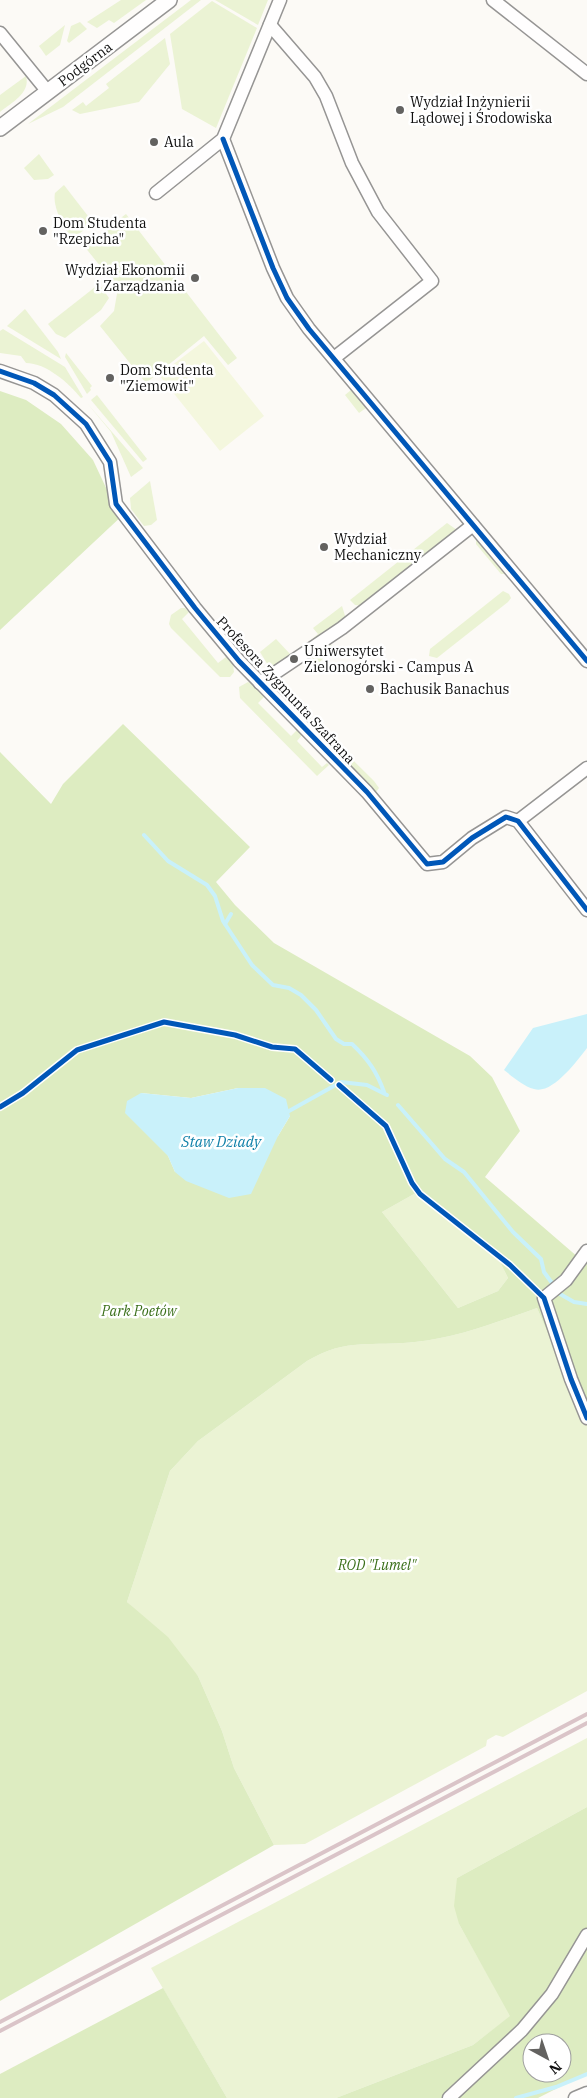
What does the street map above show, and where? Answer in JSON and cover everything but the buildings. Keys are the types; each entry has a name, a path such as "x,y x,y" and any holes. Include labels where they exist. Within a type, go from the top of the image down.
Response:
{"street":[{"name":"Podgórna","path":"0,128 169,0"},
{"path":"156,193 223,139 280,0"},
{"path":"493,0 587,74"},
{"path":"270,25 319,83 326,96 352,163 378,212 432,281 334,358"},
{"path":"0,33 48,92"},
{"path":"223,139 273,268 287,298 334,358 587,661"},
{"name":"Profesora Zygmunta Szafrana","path":"0,371 34,383 54,395 86,424 110,462 116,504 218,637 260,683 361,786 427,864 443,862 472,838 506,816 518,821"},
{"name":"Profesora Zygmunta Szafrana","path":"260,683 342,628 473,524"},
{"path":"587,768 518,821 587,910"},
{"path":"587,1252 579,1264 546,1296 587,1418"},
{"path":"448,2098 522,2030 552,1994 587,1934"},
{"path":"575,2098 587,2093"}],"green space":[{"path":"121,0 146,0 114,23 109,20 97,28 87,22"},
{"path":"191,0 201,0 63,107 28,124"},
{"path":"215,0 268,0 258,25"},
{"path":"212,1 257,28 216,128 182,109 170,34"},
{"path":"80,22 87,29 69,43 67,41 71,26"},
{"path":"65,25 60,45 46,56 39,46"},
{"path":"165,38 170,64 139,102 80,114 72,110 83,102 86,106 109,88 106,84"},
{"path":"26,76 26,88 19,97 0,112 0,95"},
{"path":"39,154 54,175 48,179 34,180 24,168"},
{"path":"64,185 91,220 88,227 72,239 62,223 55,204 55,193"},
{"path":"126,214 237,358 228,365 204,336 146,383 100,326 114,311 118,288 84,246"},
{"path":"99,284 109,298 101,310 65,338 56,334 48,324"},
{"path":"25,309 58,352 61,359 7,326"},
{"path":"3,329 65,367 83,397 81,398 64,380 49,370 26,363 21,356 0,353 0,331"},
{"path":"204,341 264,416 220,451 159,375"},
{"path":"66,353 92,386 87,394 65,357"},
{"path":"351,390 366,408 359,413 345,395"},
{"path":"0,391 26,400 61,424 93,460 108,492 125,513 0,630"},
{"path":"97,395 147,459 143,462 91,400"},
{"path":"87,403 143,468 131,477 111,432"},
{"path":"150,481 157,520 151,525 144,526 131,509 130,498"},
{"path":"447,523 457,530 363,606 355,605 350,600"},
{"path":"476,539 506,574 501,574 476,544"},
{"path":"503,591 509,594 511,598 508,602 437,658 429,656 430,649"},
{"path":"342,606 346,619 314,643 311,640 318,634 313,628"},
{"path":"181,608 185,608 189,612 182,619 218,663 226,657 233,664 234,672 230,677 220,677 171,628 169,624 171,615"},
{"path":"276,639 291,655 271,670 260,652"},
{"path":"330,643 336,651 328,653 317,665 311,656"},
{"path":"248,682 253,684 265,696 258,703 291,736 297,730 303,734 297,741 322,767 327,763 329,765 317,776 240,698 239,687"},
{"path":"282,690 374,781 379,788 376,792 278,691"},
{"name":"Park Poetów","path":"123,724 250,847 216,882 235,905 274,943 470,1056 492,1077 520,1131 485,1177 579,1258 587,1245 587,1425 537,1308 477,1329 446,1337 415,1342 360,1344 322,1353 307,1361 198,1441 170,1471 127,1602 168,1637 198,1676 222,1731 234,1768 274,1845 0,2001 0,752 51,804 63,784","holes":["238,1088 290,1116 278,1136 175,1172 141,1093 191,1098","414,1194 498,1258 508,1278 498,1291 458,1308 382,1212"]},
{"path":"414,1194 498,1258 508,1278 498,1291 458,1308 382,1212"},
{"name":"ROD \"Lumel\"","path":"537,1308 587,1425 587,1691 503,1737 496,1735 487,1740 486,1746 305,1844 274,1845 234,1768 222,1731 198,1676 127,1602 170,1471 198,1441 307,1361 322,1353 360,1344 415,1342 446,1337 477,1329"},
{"path":"587,1738 587,1807 457,1878 459,1924 511,2016 473,2045 336,2098 227,2098 151,1968"},
{"path":"587,1807 587,2073 572,2081 572,2033 522,2033 522,2083 567,2083 538,2098 336,2098 473,2045 510,2016 459,1924 454,1906 457,1878"},
{"path":"163,1988 227,2098 0,2098 0,2074"}],"water":[{"path":"587,1014 587,1048 564,1076 556,1082 548,1087 534,1089 522,1084 504,1070 533,1028"},
{"name":"Staw Dziady","path":"238,1088 265,1088 286,1099 290,1116 278,1136 251,1194 229,1198 186,1181 175,1172 168,1156 125,1113 127,1101 141,1093 191,1098"}],"waterway":[{"path":"144,835 168,861 207,885 215,896 223,921 252,965 273,985 289,988 301,995 316,1010 336,1039 344,1044 352,1044 371,1066 384,1092"},
{"path":"225,924 231,914"},
{"path":"289,1111 341,1082 367,1085 387,1095"},
{"path":"398,1105 445,1159 464,1172 513,1232 541,1259 544,1272 560,1294 574,1302 587,1304"},
{"path":"516,2098 556,2087 587,2074"}],"railway":[{"path":"0,2022 587,1714"},
{"path":"0,2031 587,1723"}],"cycle path":[{"path":"223,139 273,268 287,298 309,329 587,661"},
{"path":"0,371 34,383 54,395 86,424 110,462 116,504 195,608 239,661 367,792 427,864 443,862 472,838 506,817 518,821 587,910"},
{"path":"0,1107 23,1093 77,1050 164,1022 235,1035 272,1047 295,1049 331,1080"},
{"path":"339,1085 386,1126 412,1183 420,1194 510,1265 544,1298 571,1379 587,1418"}],"place":[{"name":"Wydział Inżynierii Lądowej i Środowiska","path":"400,110"},
{"name":"Aula","path":"154,142"},
{"name":"Dom Studenta \"Rzepicha\"","path":"43,231"},
{"name":"Wydział Ekonomii i Zarządzania","path":"195,278"},
{"name":"Dom Studenta \"Ziemowit\"","path":"110,378"},
{"name":"Wydział Mechaniczny","path":"324,547"},
{"name":"Uniwersytet Zielonogórski - Campus A","path":"294,659"},
{"name":"Bachusik Banachus","path":"370,689"}]}
